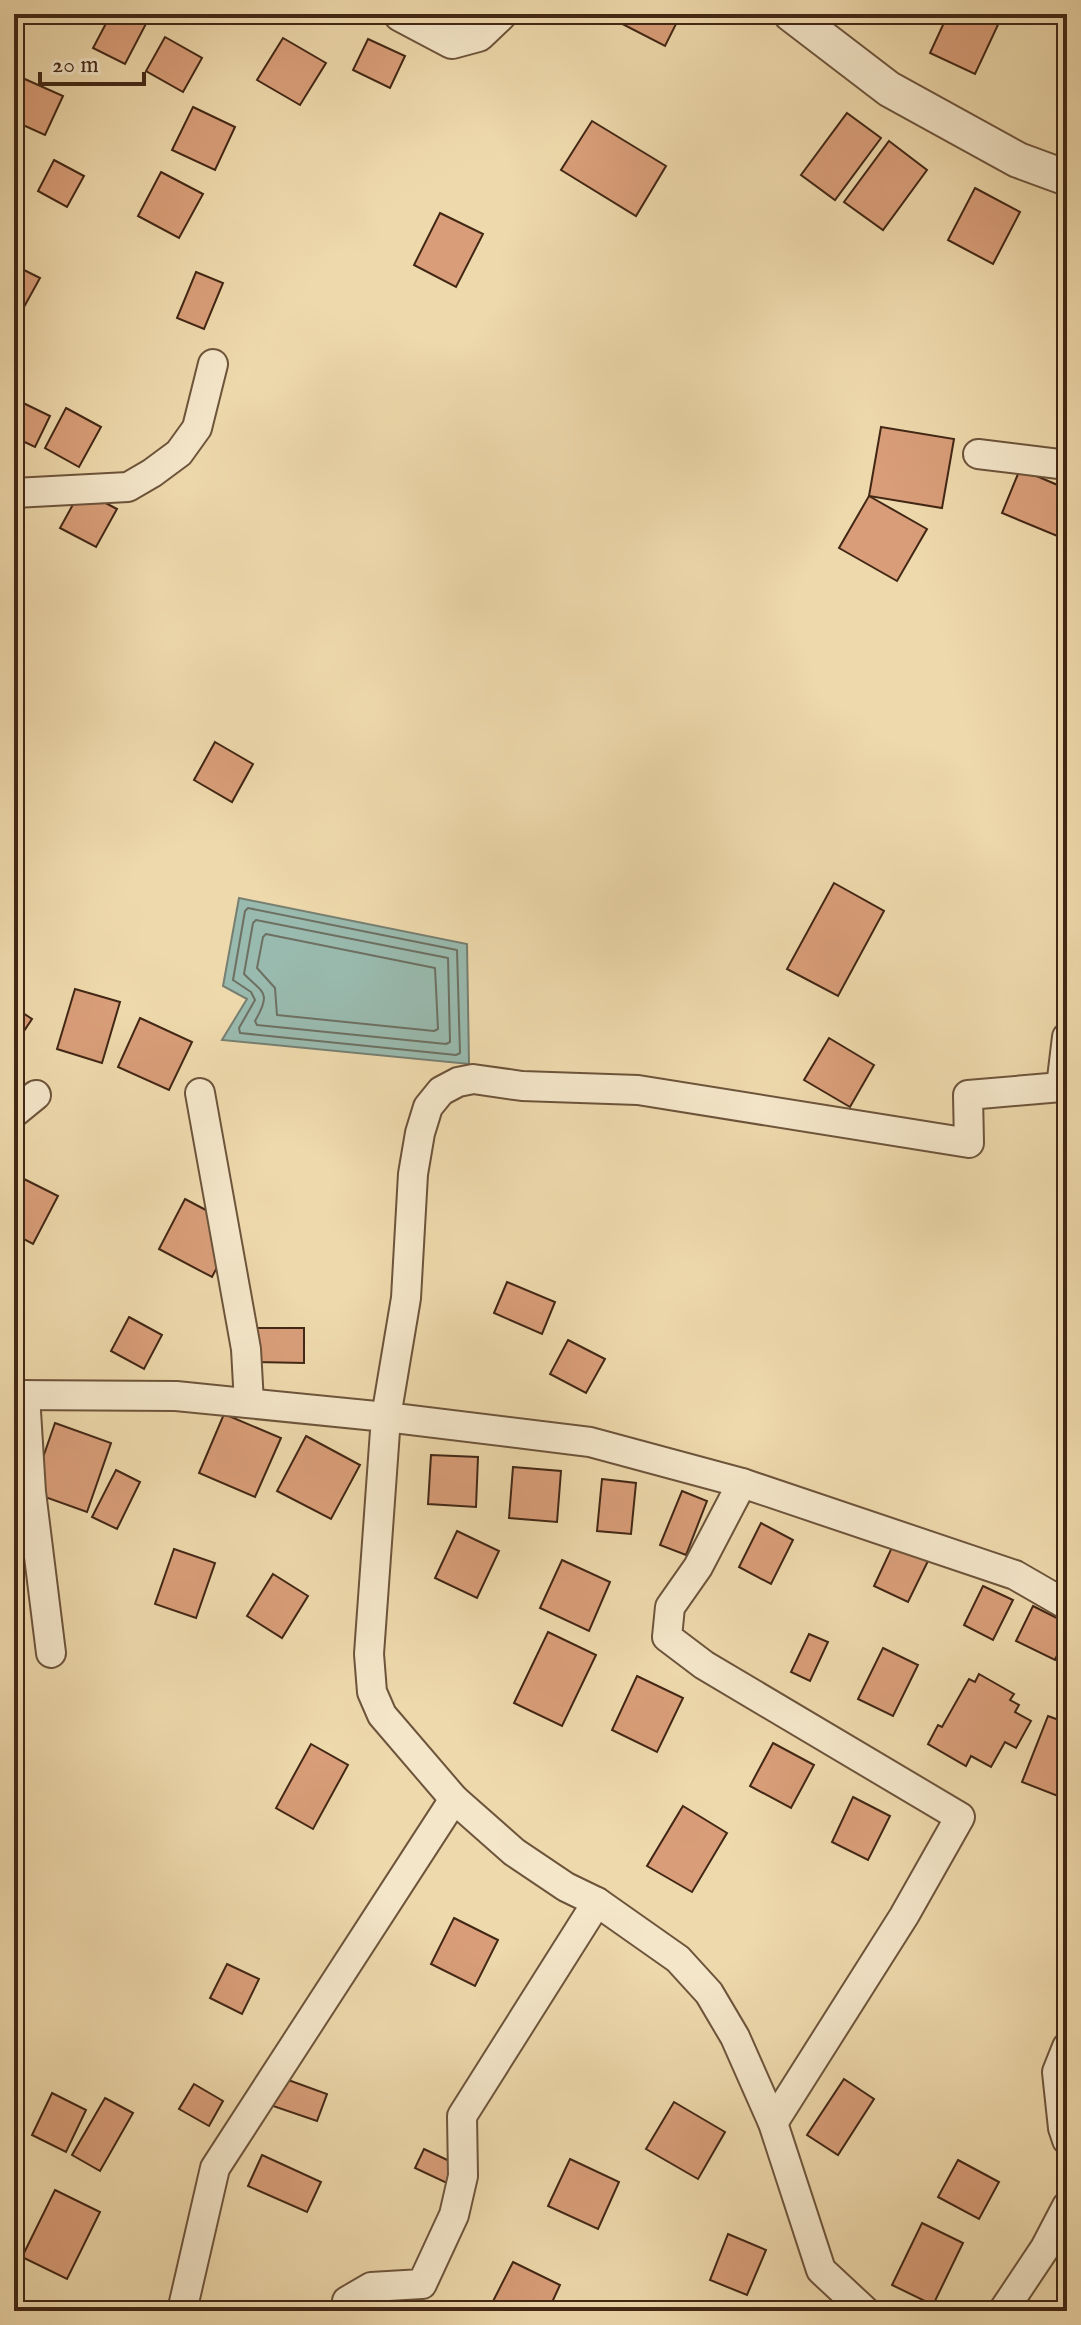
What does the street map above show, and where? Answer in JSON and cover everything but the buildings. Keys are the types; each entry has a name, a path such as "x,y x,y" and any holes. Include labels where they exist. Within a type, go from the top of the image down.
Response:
{"street":[{"path":"401,14 452,41 478,34 499,14"},
{"path":"791,14 889,89 1018,160 1067,178"},
{"path":"14,493 128,487 152,473 179,453 197,428 213,364"},
{"path":"978,454 1067,465"},
{"path":"865,2311 821,2270 773,2123 735,2037 709,1993 678,1959 597,1902 566,1887 514,1852 454,1799 382,1715 372,1692 369,1654 386,1417 406,1298 413,1174 428,1107 441,1091 473,1079 522,1086 638,1090 969,1143 968,1095 1061,1087 1067,1037"},
{"path":"200,1093 246,1349 249,1403"},
{"path":"51,1653 20,1395 176,1396 590,1442 742,1483 1015,1575 1067,1605"},
{"path":"742,1483 698,1567 670,1607 667,1637 704,1665 960,1817 904,1916 773,2123"},
{"path":"182,2311 215,2168 454,1799"},
{"path":"346,2311 347,2301 371,2287 422,2284 454,2215 463,2176 462,2116 597,1902"},
{"path":"1067,2047 1057,2072 1067,2140"},
{"path":"1003,2311 1045,2248 1067,2206"}],"water":[{"path":"239,898 467,944 469,1064 222,1040 247,999 223,986"}],"waterway":[{"path":"1058,2311 1067,2291"}]}
